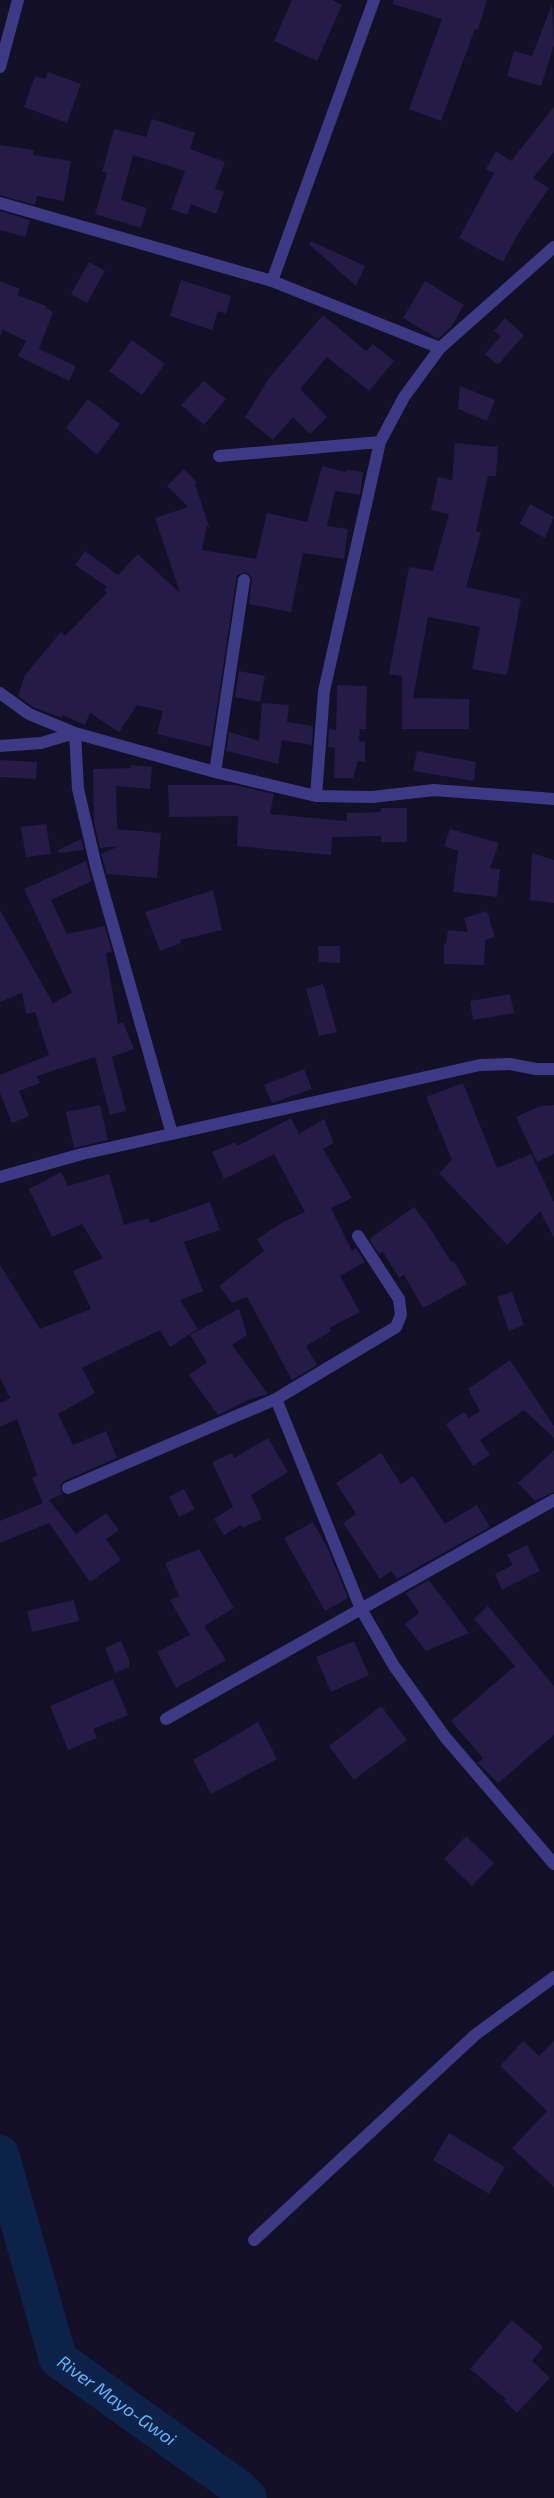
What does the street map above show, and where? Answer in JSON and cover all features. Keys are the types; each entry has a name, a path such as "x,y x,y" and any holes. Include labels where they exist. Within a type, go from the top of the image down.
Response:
{"street":[{"path":"0,67 18,0"},
{"path":"272,280 374,0"},
{"path":"0,203 272,280 440,348"},
{"path":"316,796 324,691 380,442 404,397 440,348 554,247"},
{"path":"219,456 380,442"},
{"path":"215,772 244,580"},
{"path":"0,693 29,714 75,733 215,772 316,796 372,797 434,790 485,792 554,799"},
{"path":"0,746 40,743 75,733"},
{"path":"75,733 78,789 96,866 172,1134"},
{"path":"0,1177 82,1154 480,1065 510,1064 536,1069 554,1069"},
{"path":"68,1488 276,1399 396,1327 401,1315 399,1299 358,1236"},
{"path":"276,1399 361,1609 394,1666 445,1737 554,1864"},
{"path":"166,1719 554,1500"},
{"path":"254,2240 475,2035 554,1976"}],"building":[{"path":"292,0 332,0 342,5 317,61 274,41"},
{"path":"393,0 487,0 478,30 475,29 441,121 409,109 442,19 393,4"},
{"path":"552,4 554,45 541,86 507,76 514,51 532,56"},
{"path":"48,72 81,84 67,123 24,107 35,76 45,79"},
{"path":"554,107 554,152 533,178 549,188 519,232 503,262 459,238 494,173 486,169 496,151 511,161"},
{"path":"152,119 195,133 190,149 225,162 215,189 224,192 216,214 191,204 187,215 171,209 185,171 133,155 121,200 147,208 141,228 95,214 107,173 102,172 114,129 146,137"},
{"path":"0,145 34,150 33,155 71,161 64,201 37,196 35,205 0,195"},
{"path":"0,211 30,220 25,237 0,230"},
{"path":"311,241 365,266 356,286 309,244"},
{"path":"89,262 105,271 87,303 71,294"},
{"path":"181,280 231,296 226,314 218,311 212,330 170,316"},
{"path":"0,281 20,289 17,295 46,306 46,308 53,312 39,349 76,366 69,381 18,356 26,341 3,330 0,336"},
{"path":"425,281 464,305 451,327 438,339 403,318"},
{"path":"323,315 366,351 373,344 394,361 369,391 327,357 300,389 327,417 310,434 293,417 273,440 245,417 269,378"},
{"path":"505,318 524,335 498,365 485,354 501,336 494,331"},
{"path":"132,340 165,364 142,395 109,371"},
{"path":"204,381 226,399 204,425 181,405"},
{"path":"460,386 495,400 487,421 458,409"},
{"path":"88,399 120,424 97,455 66,428"},
{"path":"455,443 498,447 496,476 488,476 476,531 481,533 466,587 521,599 507,675 472,669 480,627 428,617 413,698 469,699 469,729 402,729 402,676 389,674 409,567 433,571 449,514 431,510 438,477 452,480"},
{"path":"322,466 346,472 346,470 363,472 360,495 335,491 327,526 348,529 344,559 303,553 291,612 249,604 252,578 246,572 237,575 211,747 157,734 163,711 137,705 119,732 90,713 85,725 63,715 62,718 33,707 18,696 25,675 61,632 65,636 107,593 104,590 107,587 75,565 85,551 118,575 138,554 180,593 155,518 188,507 167,486 184,469 197,482 195,484 210,529 207,525 202,550 256,559 267,513 307,522"},
{"path":"530,504 554,517 545,538 520,524"},
{"path":"239,671 265,676 260,702 235,697"},
{"path":"337,685 367,686 366,729 360,729 359,741 365,742 365,762 358,761 353,778 334,778 335,748 328,747 329,729 336,730"},
{"path":"262,703 289,705 287,722 313,726 312,745 282,740 278,764 226,751 229,732 259,741"},
{"path":"417,751 476,762 474,781 413,771"},
{"path":"0,760 37,762 36,779 0,777"},
{"path":"131,765 152,767 150,789 116,786 117,829 161,833 157,878 107,874 101,854 119,846 100,848 94,823 93,769 131,768"},
{"path":"168,785 235,785 274,794 270,814 347,821 347,813 381,812 381,808 407,808 407,842 381,842 381,836 332,837 331,855 237,846 238,816 169,817"},
{"path":"46,824 51,854 26,857 21,827"},
{"path":"450,829 499,843 490,868 500,869 497,897 453,892 458,851 444,846"},
{"path":"81,839 84,850 59,853 58,850"},
{"path":"532,853 554,860 554,903 530,900"},
{"path":"86,861 92,881 51,900 67,934 105,926 112,952 106,953 118,1024 123,1022 134,1049 112,1057 126,1111 110,1115 95,1057 37,1076 40,1083 19,1091 29,1116 12,1123 0,1093 0,1075 49,1055 35,1012 26,1014 22,993 0,1002 0,910 53,1003 72,993 24,889"},
{"path":"213,890 222,930 180,940 181,943 160,951 145,912"},
{"path":"487,911 495,937 485,940 484,965 444,964 444,944 446,944 448,930 468,932 464,918"},
{"path":"318,946 340,946 340,963 319,962"},
{"path":"323,984 337,1032 319,1036 306,989"},
{"path":"510,994 514,1013 473,1020 470,1001"},
{"path":"304,1069 312,1089 272,1103 264,1085"},
{"path":"463,1083 497,1168 531,1154 554,1202 554,1238 540,1211 507,1245 439,1173 452,1160 426,1097"},
{"path":"100,1105 108,1140 74,1148 66,1112"},
{"path":"554,1105 554,1154 537,1162 516,1117 540,1106"},
{"path":"291,1118 299,1134 324,1119 334,1143 323,1149 352,1198 331,1208 352,1251 356,1248 365,1262 340,1276 360,1312 329,1328 331,1331 306,1346 317,1365 292,1380 247,1297 232,1303 219,1286 264,1251 257,1239 283,1222 305,1212 274,1154 224,1179 212,1152 235,1142 237,1146"},
{"path":"61,1172 68,1186 109,1174 124,1225 148,1218 150,1223 210,1202 220,1230 184,1242 203,1291 180,1300 198,1329 170,1347 160,1330 82,1368 95,1393 58,1414 73,1445 106,1431 117,1458 64,1481 60,1487 63,1494 49,1500 76,1534 106,1513 119,1530 106,1539 121,1560 90,1582 49,1523 0,1543 0,1521 43,1503 32,1478 37,1475 17,1419 0,1427 0,1403 10,1398 0,1378 0,1265 40,1329 91,1309 73,1271 103,1258 82,1224 52,1237 29,1189"},
{"path":"414,1207 430,1228 451,1262 454,1261 467,1284 423,1308 404,1275 399,1278 383,1252 379,1254 369,1239"},
{"path":"512,1292 524,1325 509,1331 497,1297"},
{"path":"239,1309 247,1335 232,1345 268,1394 248,1400 218,1415 189,1375 207,1362 190,1335"},
{"path":"510,1360 554,1426 554,1438 524,1410 480,1440 490,1455 473,1466 446,1424 464,1412 469,1418 480,1411 468,1389"},
{"path":"268,1438 288,1472 251,1495 262,1519 242,1528 241,1525 224,1535 214,1519 233,1507 212,1462 232,1453 234,1458"},
{"path":"554,1450 554,1492 535,1501 518,1483"},
{"path":"381,1453 401,1484 413,1476 445,1524 477,1505 490,1527 397,1579 391,1571 380,1579 343,1523 356,1514 336,1483"},
{"path":"184,1489 195,1509 179,1517 169,1497"},
{"path":"313,1522 328,1549 348,1598 325,1611 284,1538"},
{"path":"527,1545 540,1571 502,1590 495,1574 513,1565 507,1555"},
{"path":"199,1549 234,1608 204,1626 226,1660 176,1688 157,1652 190,1635 170,1600 179,1596 165,1563"},
{"path":"429,1580 469,1633 426,1651 405,1624 419,1613 406,1593"},
{"path":"74,1600 79,1621 32,1632 27,1611"},
{"path":"488,1606 554,1686 554,1735 498,1783 478,1763 483,1758 451,1721 515,1666 474,1619"},
{"path":"121,1641 129,1660 129,1667 115,1673 105,1648"},
{"path":"354,1641 369,1675 331,1692 316,1657"},
{"path":"113,1679 128,1715 93,1729 97,1738 68,1750 50,1706"},
{"path":"381,1706 407,1740 354,1780 329,1746"},
{"path":"258,1722 277,1759 211,1794 193,1760"},
{"path":"466,1836 494,1863 472,1886 444,1859"},
{"path":"523,2041 539,2056 554,2041 554,2187 512,2148 547,2111 500,2066"},
{"path":"449,2133 505,2167 489,2194 433,2160"},
{"path":"512,2320 543,2347 532,2361 550,2378 517,2413 504,2401 506,2399 470,2369"}],"waterway":[{"name":"River Mayo-Gwoi","path":"0,2154 58,2359 237,2487 248,2498"}]}
